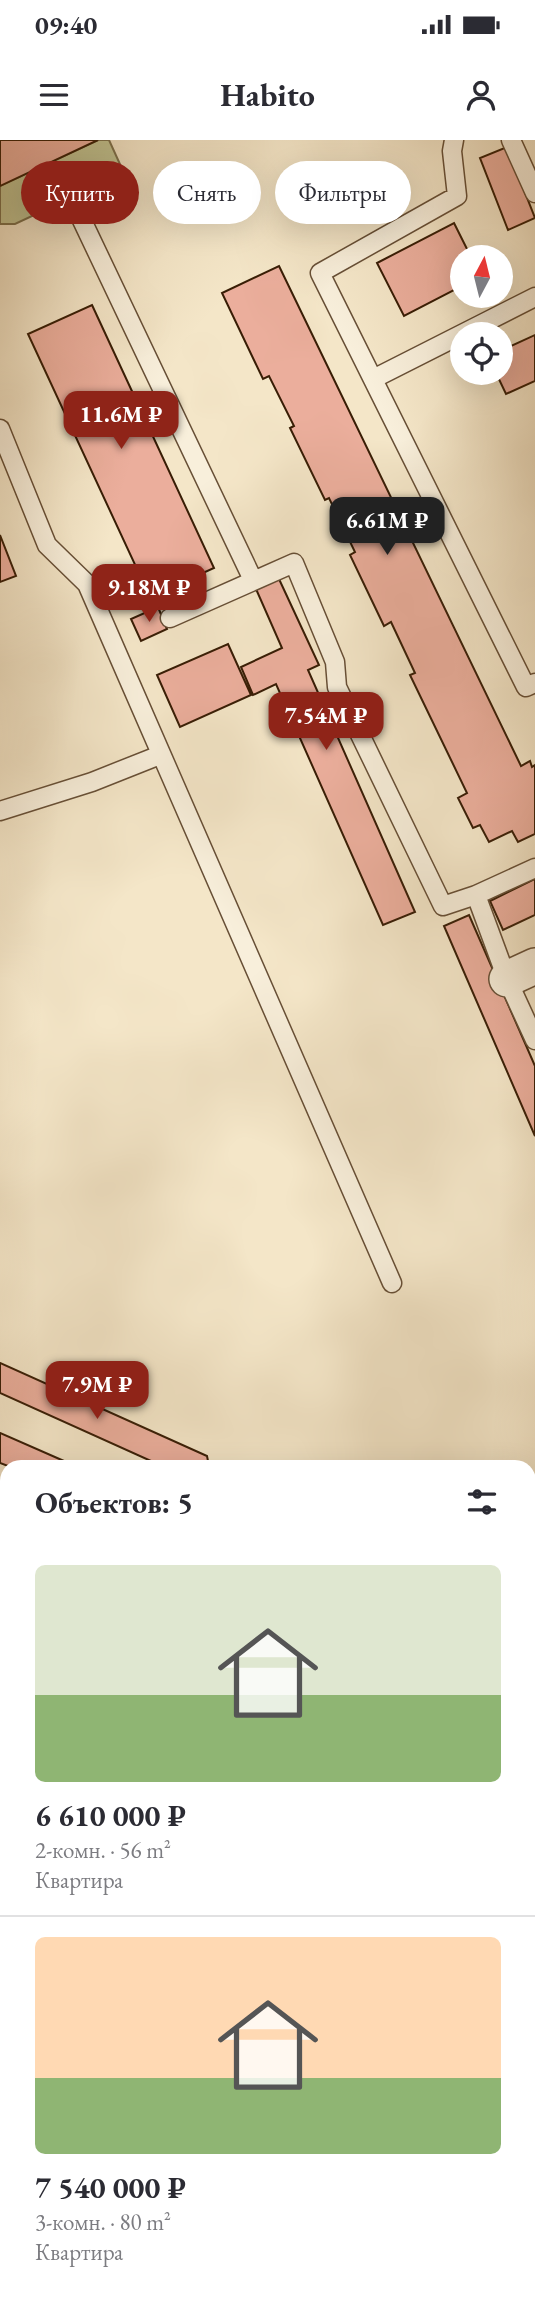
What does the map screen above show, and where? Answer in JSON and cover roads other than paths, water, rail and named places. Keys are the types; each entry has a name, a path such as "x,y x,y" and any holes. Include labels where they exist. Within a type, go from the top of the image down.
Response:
{"lane":[{"path":"454,140 452,151 457,196 320,273 526,687 535,683"},
{"path":"512,140 535,193"},
{"path":"84,224 253,580"},
{"path":"373,379 535,297"},
{"path":"0,429 47,545 87,584 392,1283"},
{"path":"170,618 294,563 335,662 337,687 443,906 476,895 535,868"},
{"path":"0,811 92,782 160,755"},
{"path":"476,895 521,973 535,1040"}]}
